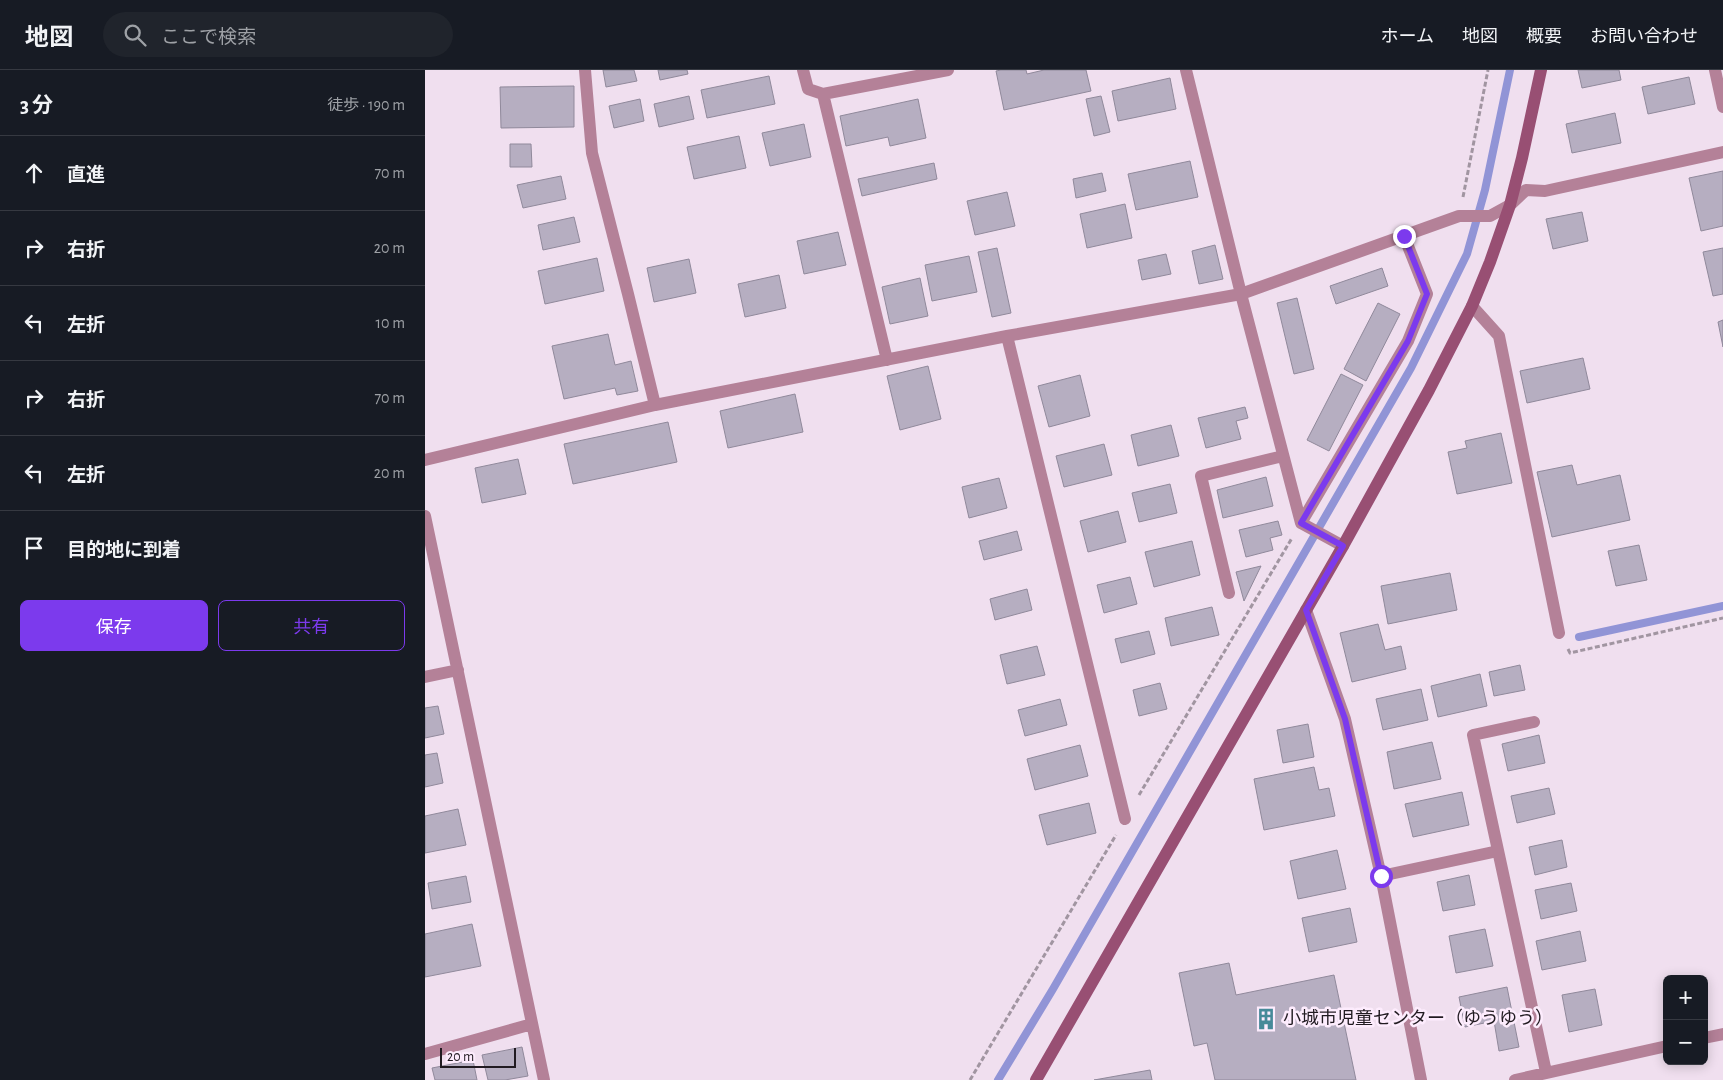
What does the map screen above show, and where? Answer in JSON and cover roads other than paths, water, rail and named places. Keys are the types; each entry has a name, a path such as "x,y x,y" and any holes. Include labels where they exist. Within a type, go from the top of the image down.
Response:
{"street":[{"path":"585,70 592,153 655,405"},
{"path":"803,70 808,89 823,94 948,70"},
{"path":"1186,70 1241,294 1301,523 1343,546"},
{"path":"1036,1080 1343,546 1429,390 1472,306 1510,205 1541,70"},
{"path":"1715,70 1723,108"},
{"path":"823,94 887,360"},
{"path":"425,460 655,405 1007,336 1241,294 1459,216 1490,216 1510,205 1526,190 1545,191 1723,152"},
{"path":"1301,523 1408,341 1427,294 1404,236"},
{"path":"1472,306 1499,336 1559,633"},
{"path":"1007,336 1125,819"},
{"path":"1229,594 1201,476 1283,456"},
{"path":"425,516 544,1080"},
{"path":"1306,610 1345,719 1381,876 1421,1080"},
{"path":"425,677 458,670"},
{"path":"1534,722 1473,735 1546,1072"},
{"path":"1381,876 1498,851"},
{"path":"425,1054 532,1024"},
{"path":"1708,1037 1723,1034"},
{"path":"1515,1080 1663,1047"}],"waterway":[{"path":"998,1080 1053,989 1411,368 1467,254 1485,190 1510,70"},
{"path":"1579,637 1723,606"}],"place":[{"name":"小城市児童センター（ゆうゆう）","path":"1266,1019"}]}
